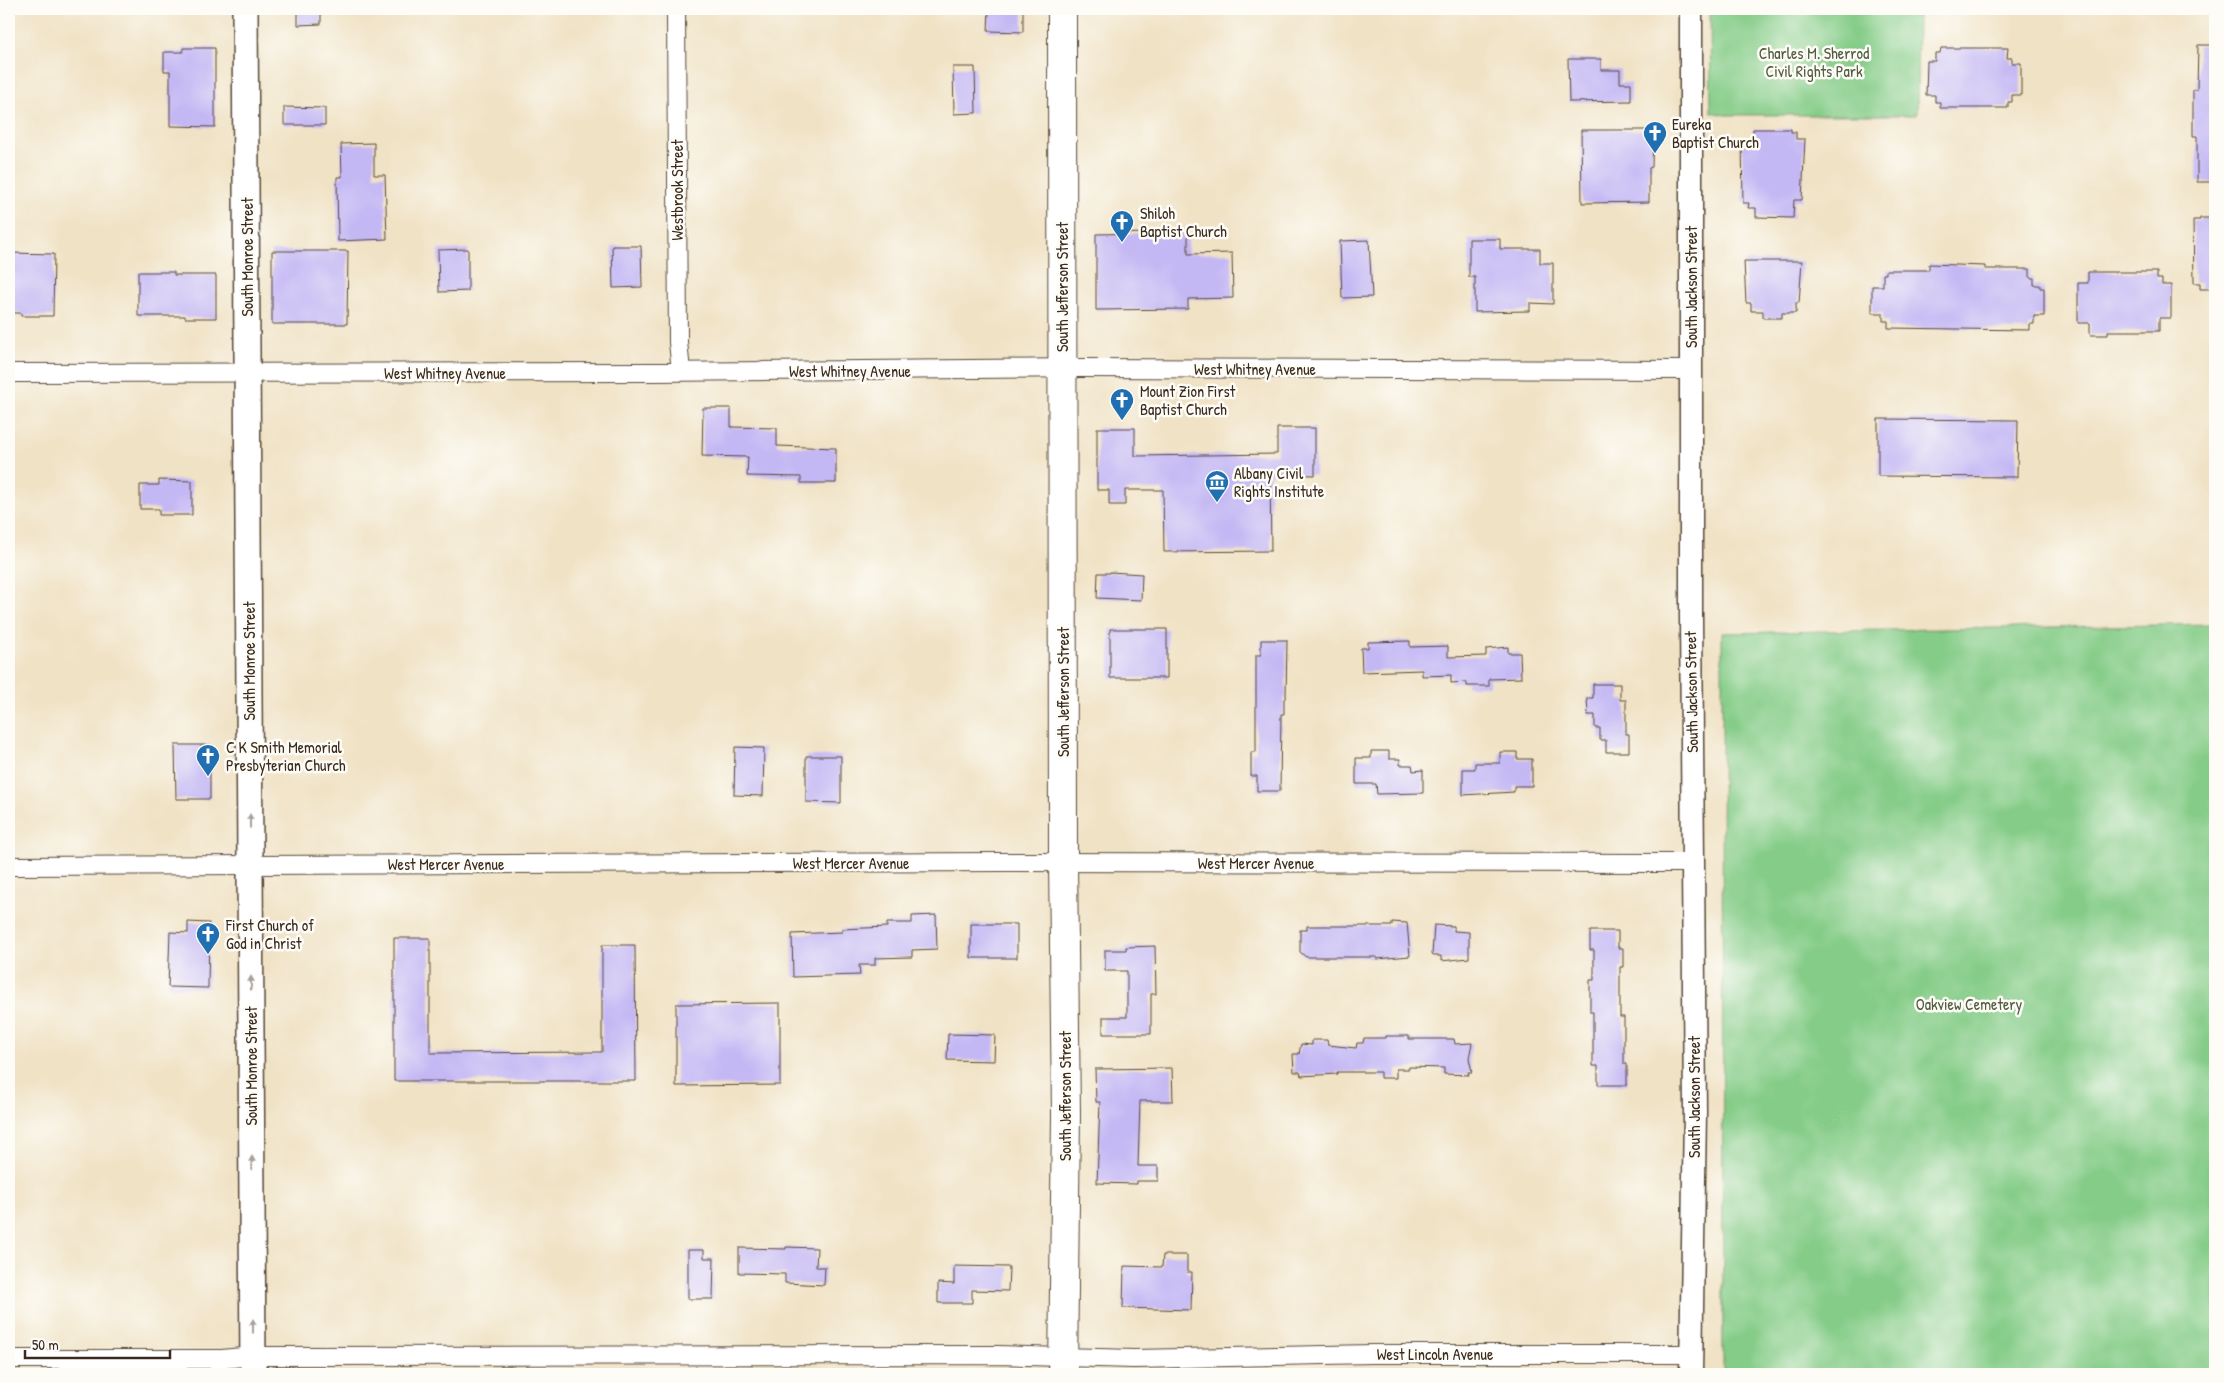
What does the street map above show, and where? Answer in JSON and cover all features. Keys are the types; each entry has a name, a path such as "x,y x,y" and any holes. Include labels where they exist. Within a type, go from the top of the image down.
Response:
{"main road":[{"name":"South Monroe Street","path":"245,9 253,1365"},
{"name":"South Jefferson Street","path":"1062,9 1063,863 1066,1114 1063,1365"}],"street":[{"name":"Westbrook Street","path":"676,9 678,342 681,371"},
{"name":"South Jackson Street","path":"1691,9 1690,370 1695,1112 1691,1364"},
{"name":"West Whitney Avenue","path":"9,373 1690,370"},
{"name":"West Mercer Avenue","path":"9,866 1693,863"},
{"name":"West Lincoln Avenue","path":"9,1359 222,1359 253,1365 1063,1365 1134,1359 1373,1354 1691,1364"}],"green space":[{"name":"Charles M. Sherrod Civil Rights Park","path":"1710,9 1918,9 1917,115 1725,115 1711,112"},
{"name":"Oakview Cemetery","path":"2215,624 2215,1374 1723,1374 1722,633"}],"building":[{"path":"298,9 321,9 321,24 298,25"},
{"path":"989,9 1023,9 1023,32 988,31"},
{"path":"2198,45 2215,45 2215,182 2197,182 2197,136 2193,136 2193,90 2197,90"},
{"path":"183,48 215,48 215,127 170,126 170,71 164,71 164,52 183,52"},
{"path":"1941,48 2008,48 2007,58 2012,58 2012,63 2021,63 2021,95 2012,95 2012,102 2008,102 2008,108 1940,108 1940,102 1935,102 1935,95 1926,95 1927,61 1935,61 1935,53 1940,53"},
{"path":"1568,59 1601,59 1601,70 1620,70 1620,83 1631,83 1631,101 1569,102"},
{"path":"953,67 975,67 976,113 954,114"},
{"path":"284,107 325,108 325,125 284,125"},
{"path":"1753,129 1791,129 1791,132 1796,132 1796,139 1805,139 1802,200 1794,200 1793,218 1756,217 1756,208 1748,208 1749,203 1743,203 1742,140 1753,140"},
{"path":"1581,130 1653,130 1652,167 1649,168 1649,202 1582,203"},
{"path":"374,143 374,175 385,175 387,239 338,241 337,177 342,177 341,144"},
{"path":"2200,218 2215,218 2215,289 2200,289 2200,283 2194,283 2193,220 2200,220"},
{"path":"1154,229 1188,229 1188,254 1232,253 1233,298 1188,299 1188,309 1096,310 1096,234 1154,233"},
{"path":"1469,239 1500,239 1500,249 1540,249 1540,263 1553,263 1553,304 1530,303 1530,311 1475,312 1475,277 1469,277"},
{"path":"1369,240 1372,297 1342,298 1340,241"},
{"path":"612,246 641,246 642,287 613,288"},
{"path":"468,249 468,291 439,292 438,250"},
{"path":"272,251 348,251 347,324 272,324"},
{"path":"9,253 54,254 53,316 21,316 21,313 9,313"},
{"path":"1744,261 1802,261 1799,303 1796,303 1796,313 1782,313 1782,318 1763,318 1763,311 1751,311 1751,303 1746,303"},
{"path":"1929,264 1985,266 1985,269 2030,269 2030,278 2034,278 2034,285 2040,285 2040,288 2044,288 2044,316 2034,316 2034,324 2029,324 2029,330 1888,328 1888,321 1883,321 1883,313 1872,313 1872,286 1883,286 1883,274 1886,274 1886,270 1929,270"},
{"path":"138,272 174,272 174,275 216,275 216,318 138,316"},
{"path":"2088,272 2157,272 2157,279 2162,279 2162,285 2171,285 2171,318 2159,318 2159,331 2108,331 2108,335 2090,335 2090,323 2078,323 2078,283 2088,283"},
{"path":"703,408 731,408 731,427 777,428 777,446 836,448 836,483 801,483 801,477 747,476 748,457 702,456"},
{"path":"1878,419 2018,420 2017,477 1878,476"},
{"name":"Albany Civil Rights Institute","path":"1097,428 1135,428 1135,456 1277,454 1277,428 1315,428 1315,475 1270,474 1271,551 1164,552 1163,490 1125,490 1125,505 1109,505 1109,490 1097,490"},
{"path":"159,480 192,481 192,515 159,515 159,509 140,509 140,485 159,485"},
{"path":"1098,573 1142,574 1141,600 1097,598"},
{"path":"1110,629 1167,629 1167,678 1110,678"},
{"path":"1261,640 1287,640 1286,697 1284,699 1284,714 1281,714 1280,791 1257,791 1257,776 1251,776 1251,752 1256,752 1256,655 1261,655"},
{"path":"1410,641 1410,647 1448,646 1448,657 1486,656 1486,649 1508,647 1508,653 1520,653 1521,678 1489,679 1489,686 1467,686 1467,682 1451,683 1451,675 1422,676 1422,670 1362,672 1361,648 1368,648 1368,642"},
{"path":"1593,684 1620,684 1620,700 1626,700 1626,734 1629,734 1629,752 1606,752 1606,740 1600,740 1600,728 1595,728 1595,715 1588,715 1587,698 1593,698"},
{"path":"175,745 210,745 210,799 176,799"},
{"path":"735,747 764,748 763,796 734,795"},
{"path":"1371,751 1389,751 1389,759 1400,759 1400,765 1412,765 1413,771 1423,770 1423,793 1377,794 1376,784 1356,784 1356,758 1371,758"},
{"path":"1500,752 1517,752 1517,759 1532,759 1532,786 1514,786 1514,792 1463,795 1463,769 1475,769 1475,763 1500,763"},
{"path":"806,756 841,756 841,803 806,802"},
{"path":"936,915 937,949 912,950 912,957 875,958 875,965 859,965 860,975 793,977 792,934 842,932 842,929 887,927 887,923 912,923 912,916"},
{"path":"188,922 209,923 208,988 168,987 170,932 188,933"},
{"path":"1392,922 1407,923 1410,956 1377,959 1377,957 1306,957 1300,952 1300,930 1307,930 1307,926 1392,926"},
{"path":"971,924 1017,924 1017,958 971,958"},
{"path":"1434,925 1454,926 1454,931 1469,932 1469,958 1441,961 1441,956 1432,955"},
{"path":"1590,931 1618,931 1618,948 1623,948 1623,967 1620,967 1620,1017 1624,1017 1624,1064 1627,1064 1627,1085 1598,1085 1598,1066 1593,1066 1593,1012 1590,1012 1590,980 1594,980 1594,950 1590,950"},
{"path":"394,938 430,938 430,1053 602,1052 602,945 635,945 636,1081 394,1081"},
{"path":"1155,946 1156,994 1151,994 1151,1034 1103,1034 1103,1017 1127,1017 1127,971 1105,971 1105,950 1126,950 1126,947"},
{"path":"780,1003 780,1085 676,1086 676,1004"},
{"path":"948,1034 995,1035 994,1061 947,1060"},
{"path":"1386,1036 1409,1036 1409,1039 1454,1039 1455,1044 1472,1043 1469,1058 1472,1072 1468,1072 1469,1075 1444,1074 1444,1068 1409,1067 1409,1069 1396,1069 1396,1078 1380,1078 1380,1072 1337,1072 1337,1074 1301,1076 1300,1072 1294,1072 1293,1054 1299,1054 1301,1044 1312,1045 1312,1040 1327,1040 1328,1045 1356,1048 1357,1043 1363,1043 1364,1038 1386,1038"},
{"path":"1172,1068 1173,1101 1140,1101 1138,1166 1158,1166 1158,1181 1137,1181 1137,1184 1097,1183 1100,1102 1096,1102 1095,1069"},
{"path":"786,1247 817,1248 816,1267 825,1267 824,1285 785,1283 785,1274 739,1273 739,1248 786,1249"},
{"path":"688,1250 704,1250 704,1258 714,1258 713,1299 688,1299"},
{"path":"1163,1255 1187,1255 1187,1272 1192,1272 1191,1310 1123,1308 1124,1266 1162,1267"},
{"path":"954,1266 1009,1267 1008,1291 972,1290 972,1303 938,1303 938,1283 954,1284"}],"place":[{"name":"Eureka Baptist Church","path":"1655,154"},
{"name":"Shiloh Baptist Church","path":"1122,243"},
{"name":"Mount Zion First Baptist Church","path":"1122,421"},
{"name":"Albany Civil Rights Institute","path":"1217,503"},
{"name":"C K Smith Memorial Presbyterian Church","path":"208,777"},
{"name":"First Church of God in Christ","path":"208,955"}]}
